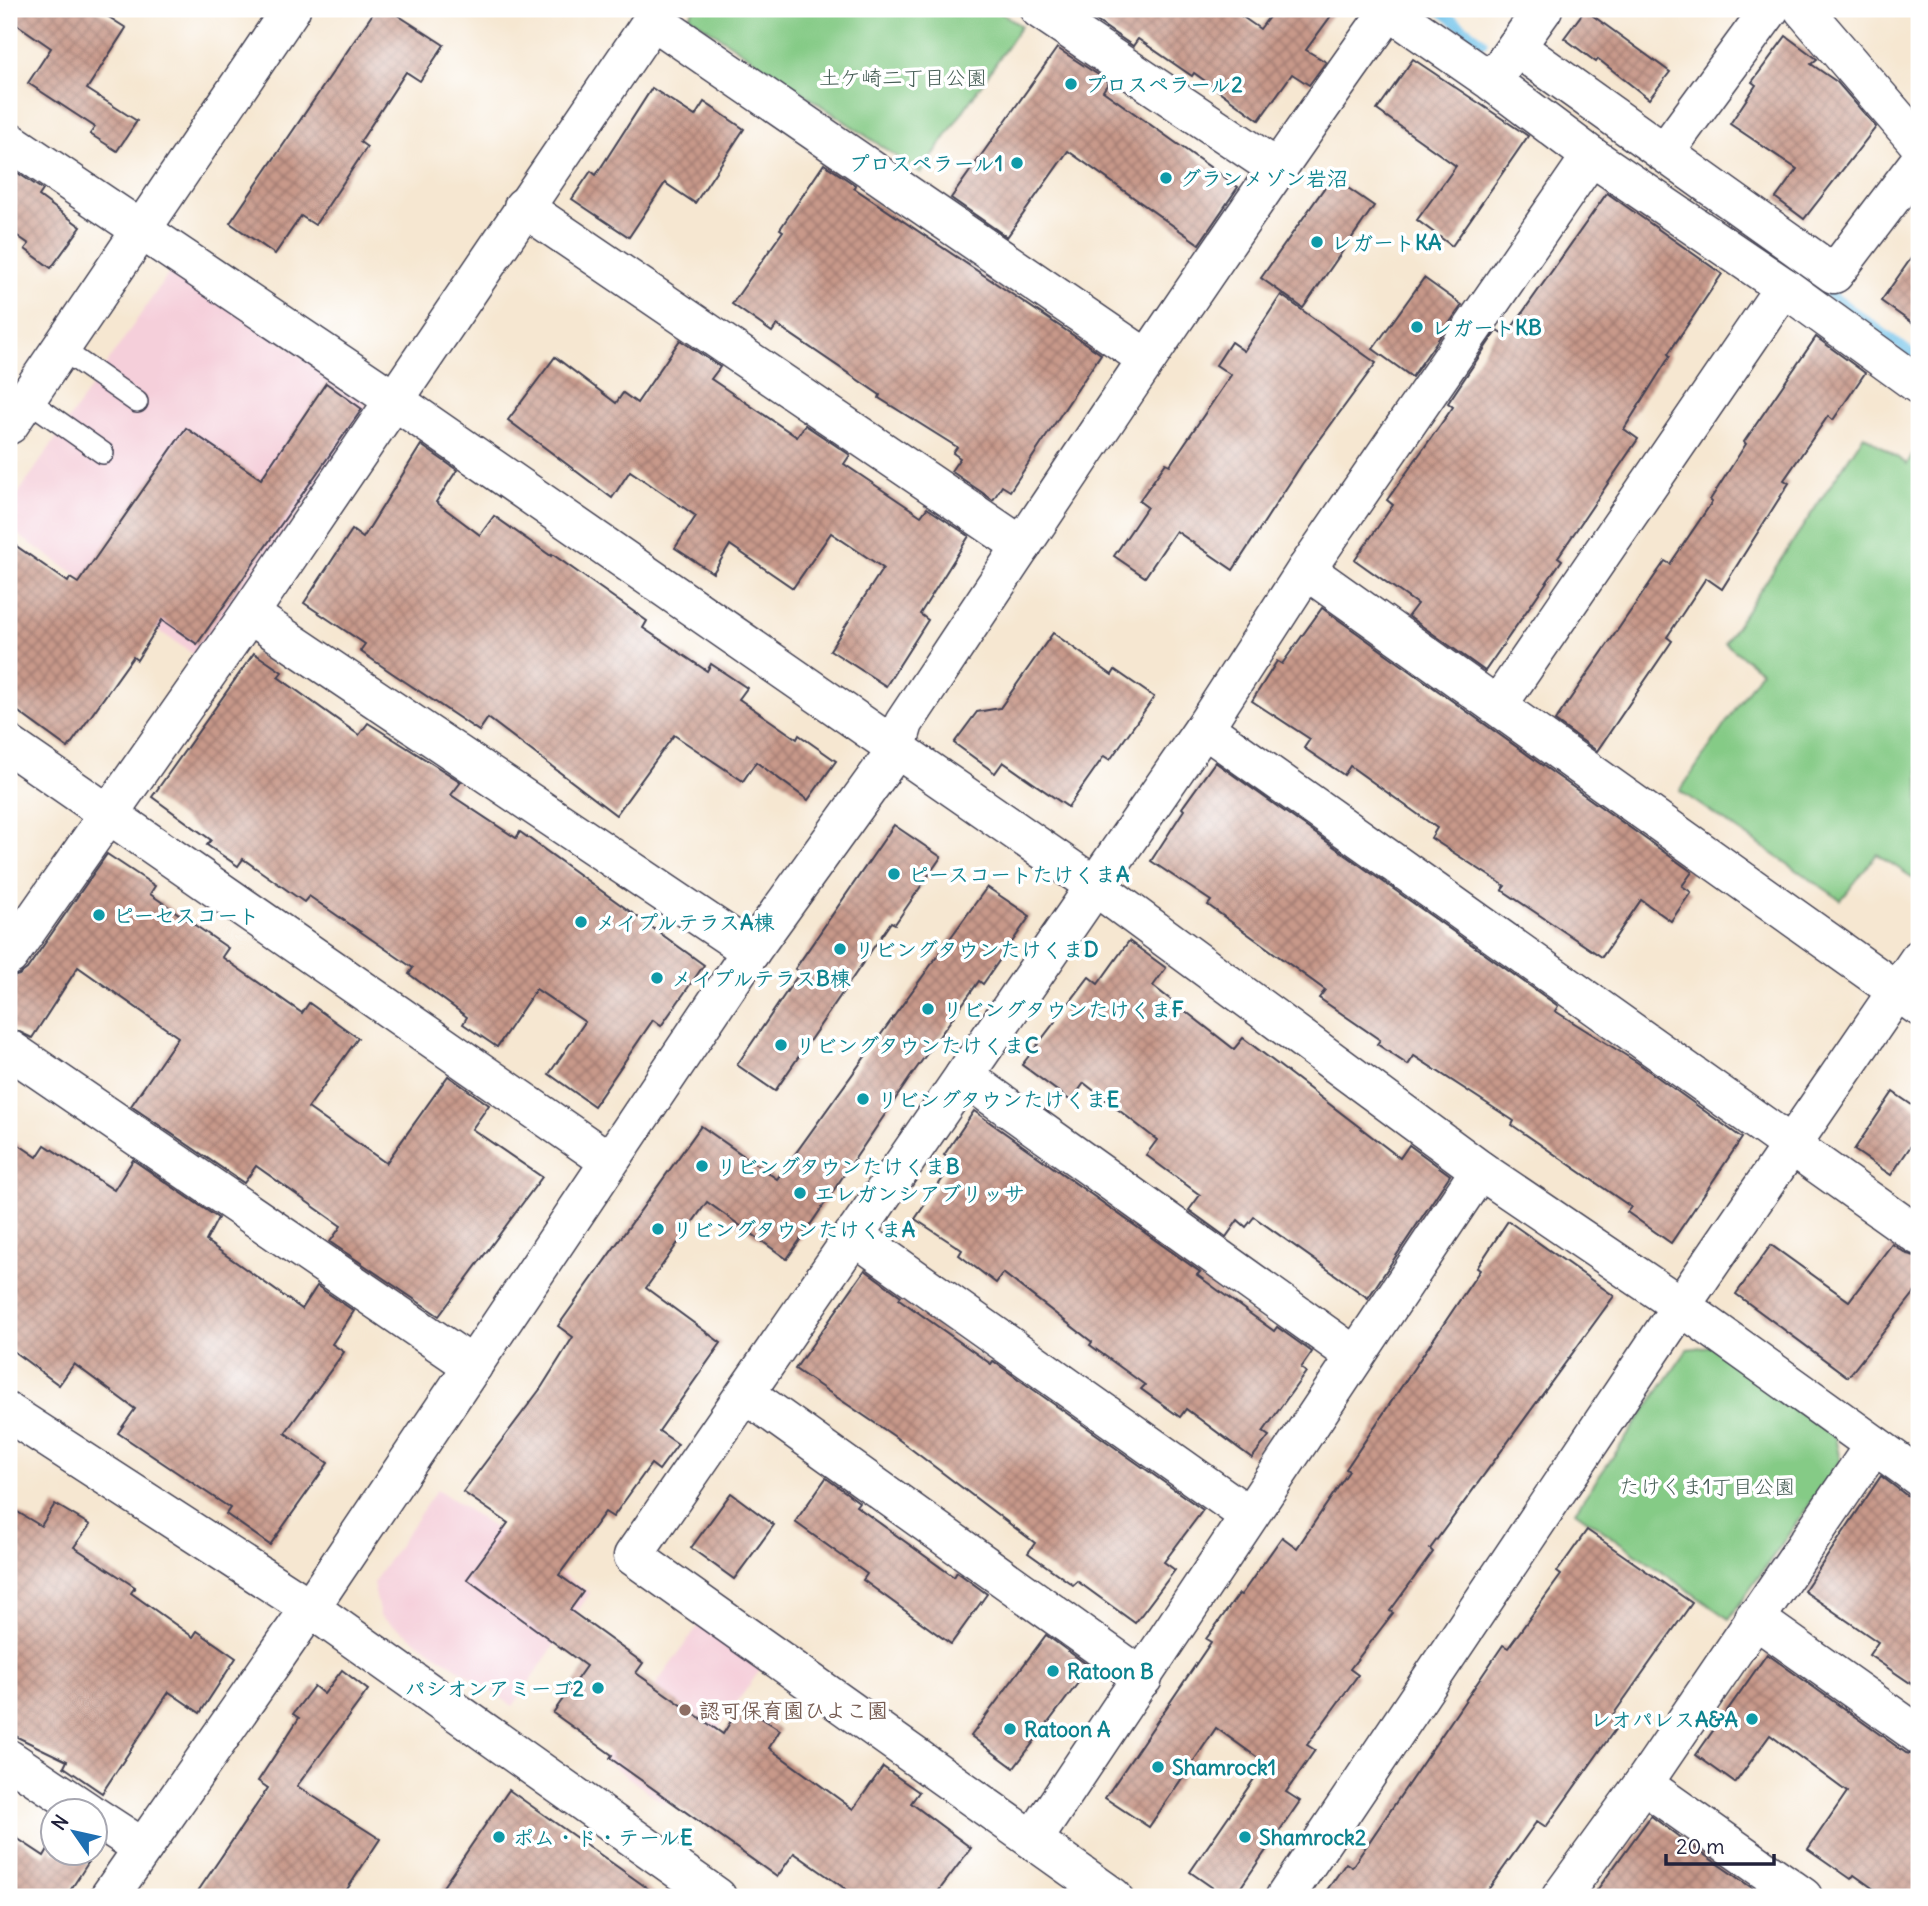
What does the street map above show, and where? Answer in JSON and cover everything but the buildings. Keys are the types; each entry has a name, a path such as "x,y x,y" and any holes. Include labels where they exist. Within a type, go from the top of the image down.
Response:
{"street":[{"path":"17,412 291,9"},
{"path":"1039,9 1276,168"},
{"path":"1492,81 1543,9"},
{"path":"1665,152 1770,9"},
{"path":"1803,9 1919,144"},
{"path":"109,1897 310,1608 751,951 896,750 904,723 1276,168 1387,10 1492,81 1591,156 1784,287 1919,385"},
{"path":"9,956 111,815 656,14 1147,359"},
{"path":"1516,47 1834,274 1919,162"},
{"path":"9,141 394,400 1095,886 1480,1170 1681,1306 1919,1476"},
{"path":"1114,1897 633,1556 1204,728 1306,570 1591,156"},
{"path":"523,207 1022,546"},
{"path":"1498,705 1784,287"},
{"path":"1306,570 1908,999"},
{"path":"249,614 751,951"},
{"path":"1204,728 1919,1236"},
{"path":"9,746 609,1161"},
{"path":"1285,1897 1681,1306 1793,1146 1908,999 1919,959"},
{"path":"9,1049 472,1366"},
{"path":"964,1076 1355,1356"},
{"path":"1033,1840 1480,1170"},
{"path":"853,1235 1248,1515"},
{"path":"746,1394 1143,1678"},
{"path":"9,1413 310,1608 717,1897"},
{"path":"1561,1897 1643,1784 1874,1445"},
{"path":"1754,1618 1919,1735"},
{"path":"9,1759 68,1798"},
{"path":"1643,1784 1803,1897"},
{"path":"108,1825 143,1848"}],"lane":[{"path":"60,348 137,402"},
{"path":"17,412 103,453"}],"shaded area":[{"path":"173,267 364,398 368,413 199,658 9,529 9,507"},
{"path":"437,1489 590,1593 513,1706 380,1616 373,1583"},
{"name":"認可保育園ひよこ園","path":"705,1616 767,1660 665,1804 603,1759"}],"green space":[{"name":"土ケ崎二丁目公園","path":"694,9 995,9 1021,26 921,173 689,16"},
{"path":"1864,435 1907,464 1919,444 1919,882 1877,854 1841,900 1680,791 1761,671 1725,643"},
{"name":"たけくま1丁目公園","path":"1718,1345 1834,1431 1840,1461 1729,1619 1575,1511 1688,1349"}],"waterway":[{"path":"1438,9 1483,42"},
{"path":"1813,282 1919,359"}],"place":[{"name":"プロスペラール2","path":"1071,84"},
{"name":"プロスペラール1","path":"1017,163"},
{"name":"グランメゾン岩沼","path":"1166,178"},
{"name":"レガートKA","path":"1317,242"},
{"name":"レガートKB","path":"1417,327"},
{"name":"ピースコートたけくまA","path":"894,874"},
{"name":"ピーセスコート","path":"99,915"},
{"name":"メイプルテラスA棟","path":"581,922"},
{"name":"リビングタウンたけくまD","path":"840,949"},
{"name":"メイプルテラスB棟","path":"657,978"},
{"name":"リビングタウンたけくまF","path":"928,1009"},
{"name":"リビングタウンたけくまC","path":"781,1045"},
{"name":"リビングタウンたけくまE","path":"863,1099"},
{"name":"リビングタウンたけくまB","path":"702,1166"},
{"name":"エレガンシアブリッサ","path":"800,1193"},
{"name":"リビングタウンたけくまA","path":"658,1229"},
{"name":"Ratoon B","path":"1053,1671"},
{"name":"パシオンアミーゴ2","path":"598,1688"},
{"name":"認可保育園ひよこ園","path":"685,1710"},
{"name":"レオパレスA&A","path":"1752,1719"},
{"name":"Ratoon A","path":"1010,1729"},
{"name":"Shamrock1","path":"1158,1767"},
{"name":"ポム・ド・テールE","path":"499,1837"},
{"name":"Shamrock2","path":"1245,1837"}]}
